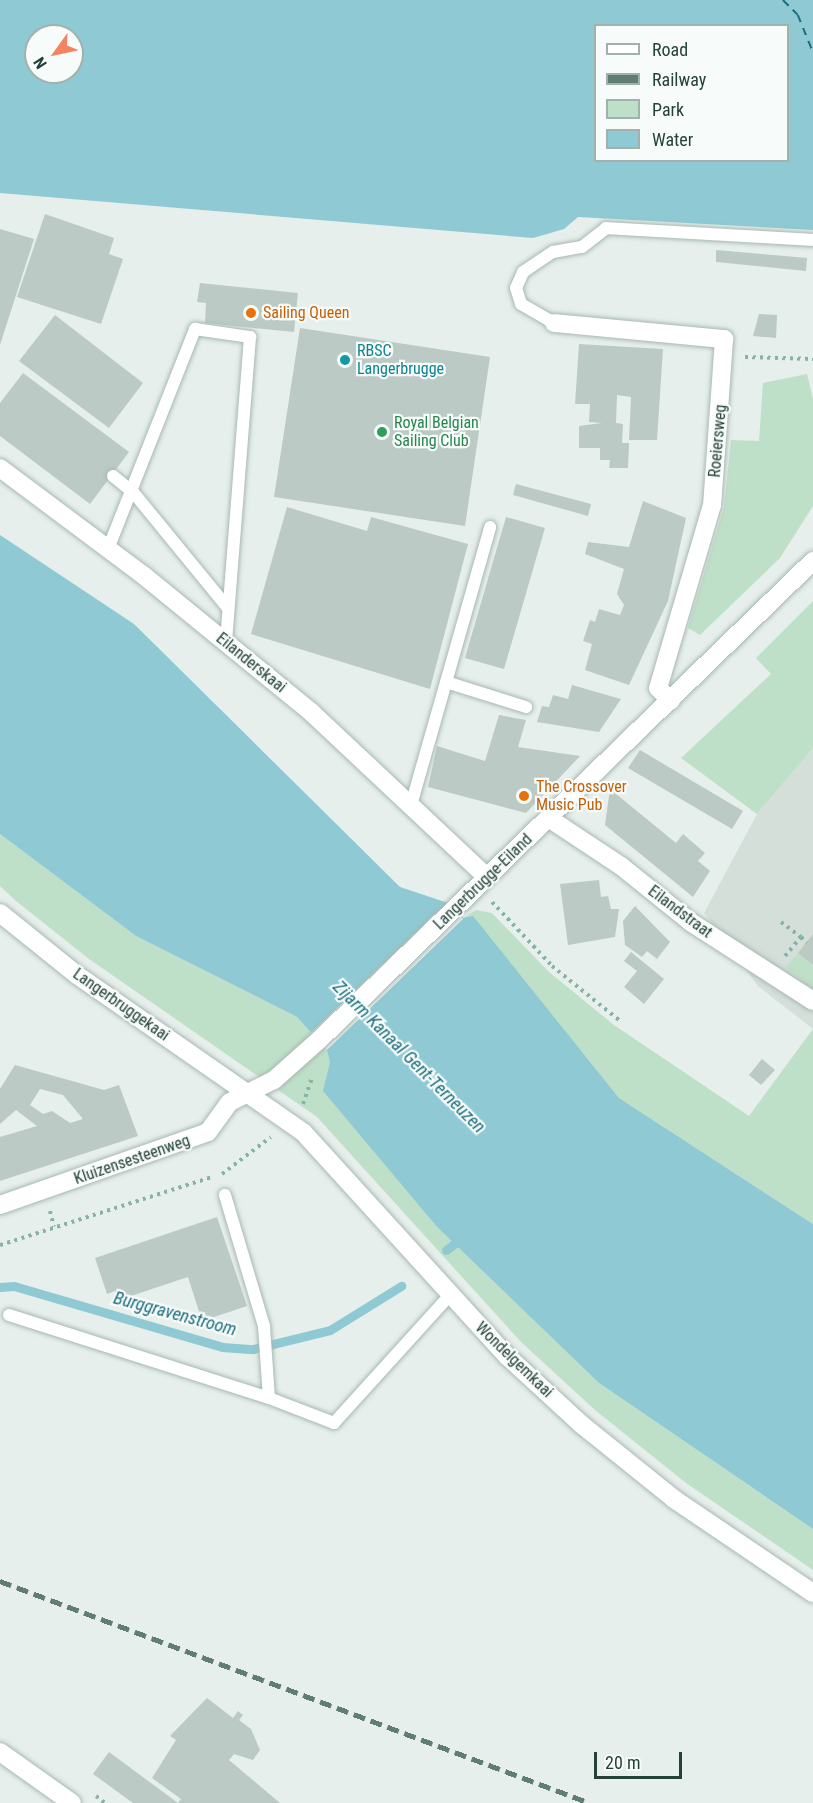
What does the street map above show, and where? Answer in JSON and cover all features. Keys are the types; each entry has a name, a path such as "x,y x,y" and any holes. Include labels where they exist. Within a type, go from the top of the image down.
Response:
{"main road":[{"path":"554,323 724,339 723,356"},
{"name":"Roeiersweg","path":"671,701 658,688 712,505 723,356"},
{"name":"Eilanderskaai","path":"0,468 226,642 411,805 482,881"},
{"name":"Langerbrugge-Eiland","path":"247,1091 274,1080 318,1041 455,910 482,881 550,819 813,561"},
{"name":"Eilandstraat","path":"550,819 621,866 692,923 813,1001"},
{"name":"Langerbruggekaai","path":"0,913 77,975 247,1091"},
{"name":"Wondelgemkaai","path":"247,1091 288,1120 450,1295 582,1425 674,1499 813,1593"},
{"name":"Kluizensesteenweg","path":"0,1205 172,1149 208,1132 230,1102 247,1091"},
{"path":"0,1752 72,1803"}],"lane":[{"path":"554,323 521,304 516,288 523,272 554,252 582,247 606,228 813,240"},
{"path":"108,549 133,492 195,329 250,337 226,642"},
{"path":"113,476 133,492 228,608"},
{"path":"411,805 490,527"},
{"path":"446,682 526,707"},
{"path":"225,1195 264,1326 269,1398"},
{"path":"9,1315 269,1398 334,1423 450,1295"}],"path":[{"path":"723,356 813,359"},
{"path":"482,881 552,966 619,1020"},
{"path":"781,922 801,937"},
{"path":"0,1245 223,1174 250,1158 288,1120"}],"shaded area":[{"path":"813,748 813,1029 758,986 704,913 757,814"}],"green space":[{"path":"807,374 813,399 813,506 780,558 700,635 688,628 724,507 731,440 759,441 763,383"},
{"path":"813,601 813,748 757,814 681,758 771,674 756,658"},
{"path":"0,834 136,936 297,1017 327,1050 438,1228 599,1383 813,1529 813,1570 686,1483 595,1410 521,1342 317,1117 89,959 16,901 0,886"},
{"path":"476,910 492,913 549,972 614,1025 749,1116 813,1029 813,1224 619,1098 473,917 463,918"},
{"path":"798,953 813,964 813,989 786,967"}],"water":[{"path":"0,0 813,0 813,230 578,217 564,229 533,238 0,193"},
{"name":"Zijarm Kanaal Gent-Terneuzen","path":"0,535 134,624 400,887 448,903 463,918 473,916 619,1098 813,1224 813,1529 599,1383 438,1228 323,1091 330,1062 327,1050 297,1017 136,936 0,834"}],"pier":[{"path":"448,902 463,919 327,1050 311,1033"}],"building":[{"path":"45,214 114,238 109,254 123,259 101,324 17,297"},
{"path":"0,229 34,239 0,345"},
{"path":"716,250 807,258 806,271 716,262"},
{"name":"Sailing Queen","path":"200,283 298,293 294,332 205,323 206,303 197,302"},
{"path":"759,314 777,315 776,338 753,336"},
{"path":"55,315 143,383 109,428 19,361"},
{"name":"Royal Belgian Sailing Club","path":"300,328 490,357 465,526 274,497"},
{"path":"579,344 663,349 657,440 629,440 631,397 617,395 616,423 623,424 622,443 629,443 628,468 609,468 610,460 600,460 600,448 579,448 579,426 602,423 589,422 590,404 575,404"},
{"path":"23,373 129,452 90,504 0,436 0,403"},
{"path":"516,484 591,504 588,516 513,495"},
{"path":"643,501 686,518 668,601 629,685 585,670 592,644 583,641 590,620 595,622 599,609 620,615 624,605 617,594 624,569 585,554 588,542 629,547"},
{"path":"287,507 367,531 371,517 468,544 430,689 251,634"},
{"path":"506,517 545,528 504,669 465,658"},
{"path":"572,685 621,699 599,732 537,722 542,706 549,707 553,695 568,699"},
{"path":"499,715 526,720 518,747 580,756 526,813 428,787 437,746 485,761"},
{"path":"640,750 743,811 732,829 628,768"},
{"path":"610,789 676,843 683,834 705,853 698,861 710,871 693,897 605,825"},
{"path":"599,880 601,897 608,896 611,909 619,909 615,937 568,945 560,884"},
{"path":"635,906 670,942 657,959 647,951 642,957 625,945 623,921"},
{"path":"813,934 813,965 798,953"},
{"path":"631,952 664,979 644,1004 624,987 637,971 624,961"},
{"path":"762,1059 775,1070 761,1085 749,1075"},
{"path":"15,1065 104,1090 119,1085 138,1136 0,1181 0,1137 37,1126 16,1110 0,1124 0,1089","holes":["40,1089 63,1095 83,1119 70,1123 52,1111 43,1114 30,1105"]},
{"path":"217,1217 247,1306 202,1321 188,1277 119,1300 115,1291 107,1294 95,1258"},
{"path":"207,1698 233,1718 238,1711 243,1715 239,1720 251,1729 260,1750 253,1760 234,1754 229,1760 280,1803 178,1803 181,1799 152,1778 176,1740 170,1736"},
{"path":"109,1752 178,1803 133,1803 93,1774"}],"waterway":[{"name":"Burggravenstroom","path":"446,1250 463,1237"},
{"name":"Burggravenstroom","path":"0,1287 14,1286 222,1347 253,1349 330,1330 401,1286"}],"ferry route":[{"path":"783,0 798,15 813,52"}],"railway":[{"path":"0,1581 590,1803"}],"place":[{"name":"Sailing Queen","path":"251,313"},
{"name":"RBSC Langerbrugge","path":"345,360"},
{"name":"Royal Belgian Sailing Club","path":"382,432"},
{"name":"The Crossover Music Pub","path":"524,796"}]}
